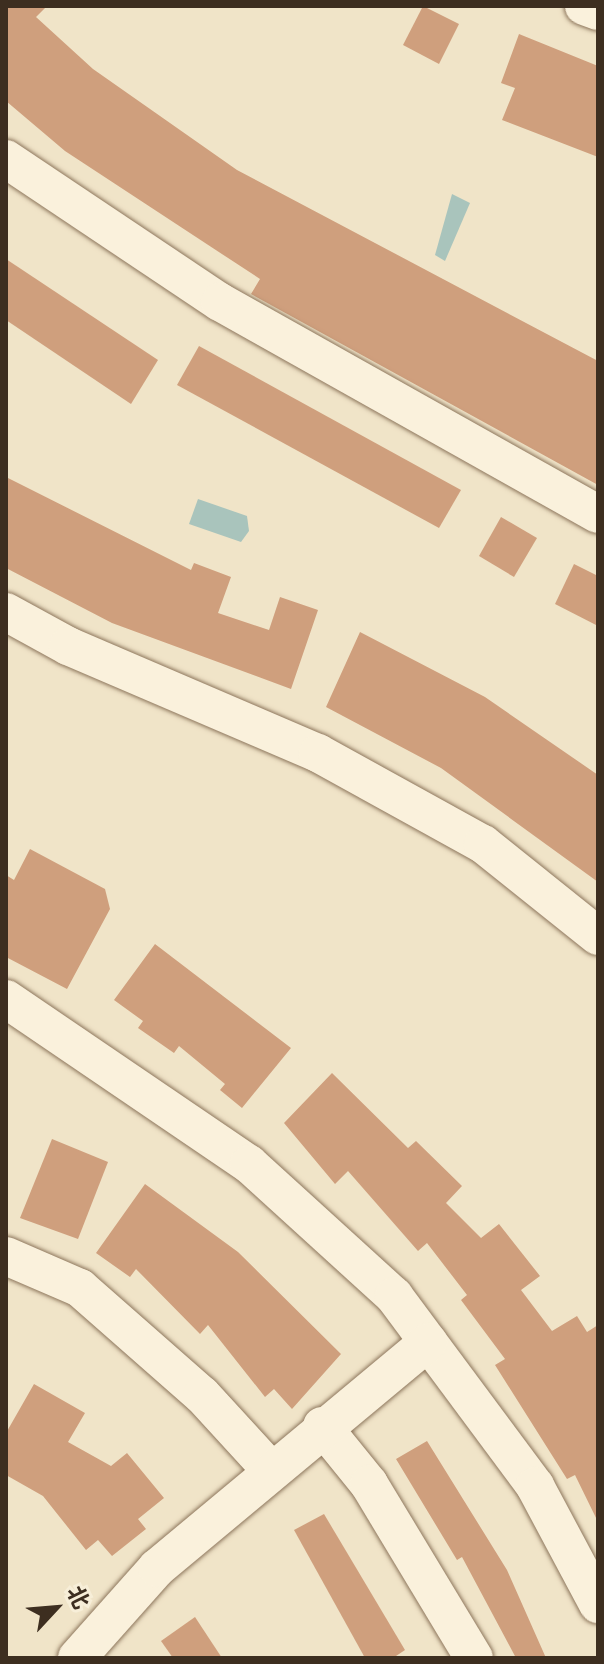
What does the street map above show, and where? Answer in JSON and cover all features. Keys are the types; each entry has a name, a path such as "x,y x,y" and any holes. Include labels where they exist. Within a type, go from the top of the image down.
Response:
{"street":[{"path":"584,6 598,11"},
{"path":"6,159 220,302 598,514"},
{"path":"6,612 68,646 318,753 483,844 598,936"},
{"path":"6,999 249,1164 394,1296 535,1486 598,1604"},
{"path":"6,1256 80,1288 202,1395 269,1468"},
{"path":"94,1651 157,1568 269,1468 428,1342"},
{"path":"322,1426 369,1484 474,1658"}],"water":[{"path":"452,194 470,203 445,261 435,255"},
{"path":"198,499 247,516 249,531 241,542 189,524"}],"building":[{"path":"6,6 47,6 36,17 93,69 237,170 598,361 598,485 251,294 260,279 65,151 6,101"},
{"path":"423,6 459,24 439,64 403,45"},
{"path":"519,34 598,66 598,157 502,120 515,88 501,83"},
{"path":"6,259 158,360 131,404 6,320"},
{"path":"199,346 461,490 439,528 177,385"},
{"path":"6,477 191,570 194,563 231,577 218,613 269,630 280,597 318,610 291,689 112,623 6,568"},
{"path":"501,517 537,538 514,577 479,556"},
{"path":"574,564 598,576 598,626 555,604"},
{"path":"360,632 485,697 598,775 598,882 441,768 326,707"},
{"path":"30,849 105,889 110,909 67,989 6,957 6,875 14,880"},
{"path":"155,944 291,1048 242,1108 220,1090 225,1084 179,1046 174,1053 138,1028 143,1021 114,1000"},
{"path":"332,1073 408,1148 416,1141 462,1186 446,1203 481,1238 499,1224 540,1276 521,1290 552,1331 577,1316 587,1332 598,1325 598,1522 575,1475 567,1479 495,1365 505,1359 461,1300 467,1295 427,1243 418,1251 348,1171 335,1184 284,1123"},
{"path":"52,1139 108,1162 78,1239 20,1218"},
{"path":"145,1184 238,1252 341,1354 292,1409 274,1389 265,1397 208,1325 200,1334 136,1269 130,1277 96,1253"},
{"path":"34,1384 85,1413 68,1442 111,1466 127,1453 164,1498 138,1519 146,1529 112,1556 98,1540 86,1550 43,1496 6,1475 6,1433"},
{"path":"427,1441 507,1570 546,1658 516,1658 462,1557 457,1560 396,1459"},
{"path":"324,1514 405,1650 393,1658 365,1658 294,1530"},
{"path":"195,1617 222,1658 173,1658 161,1641"}]}
